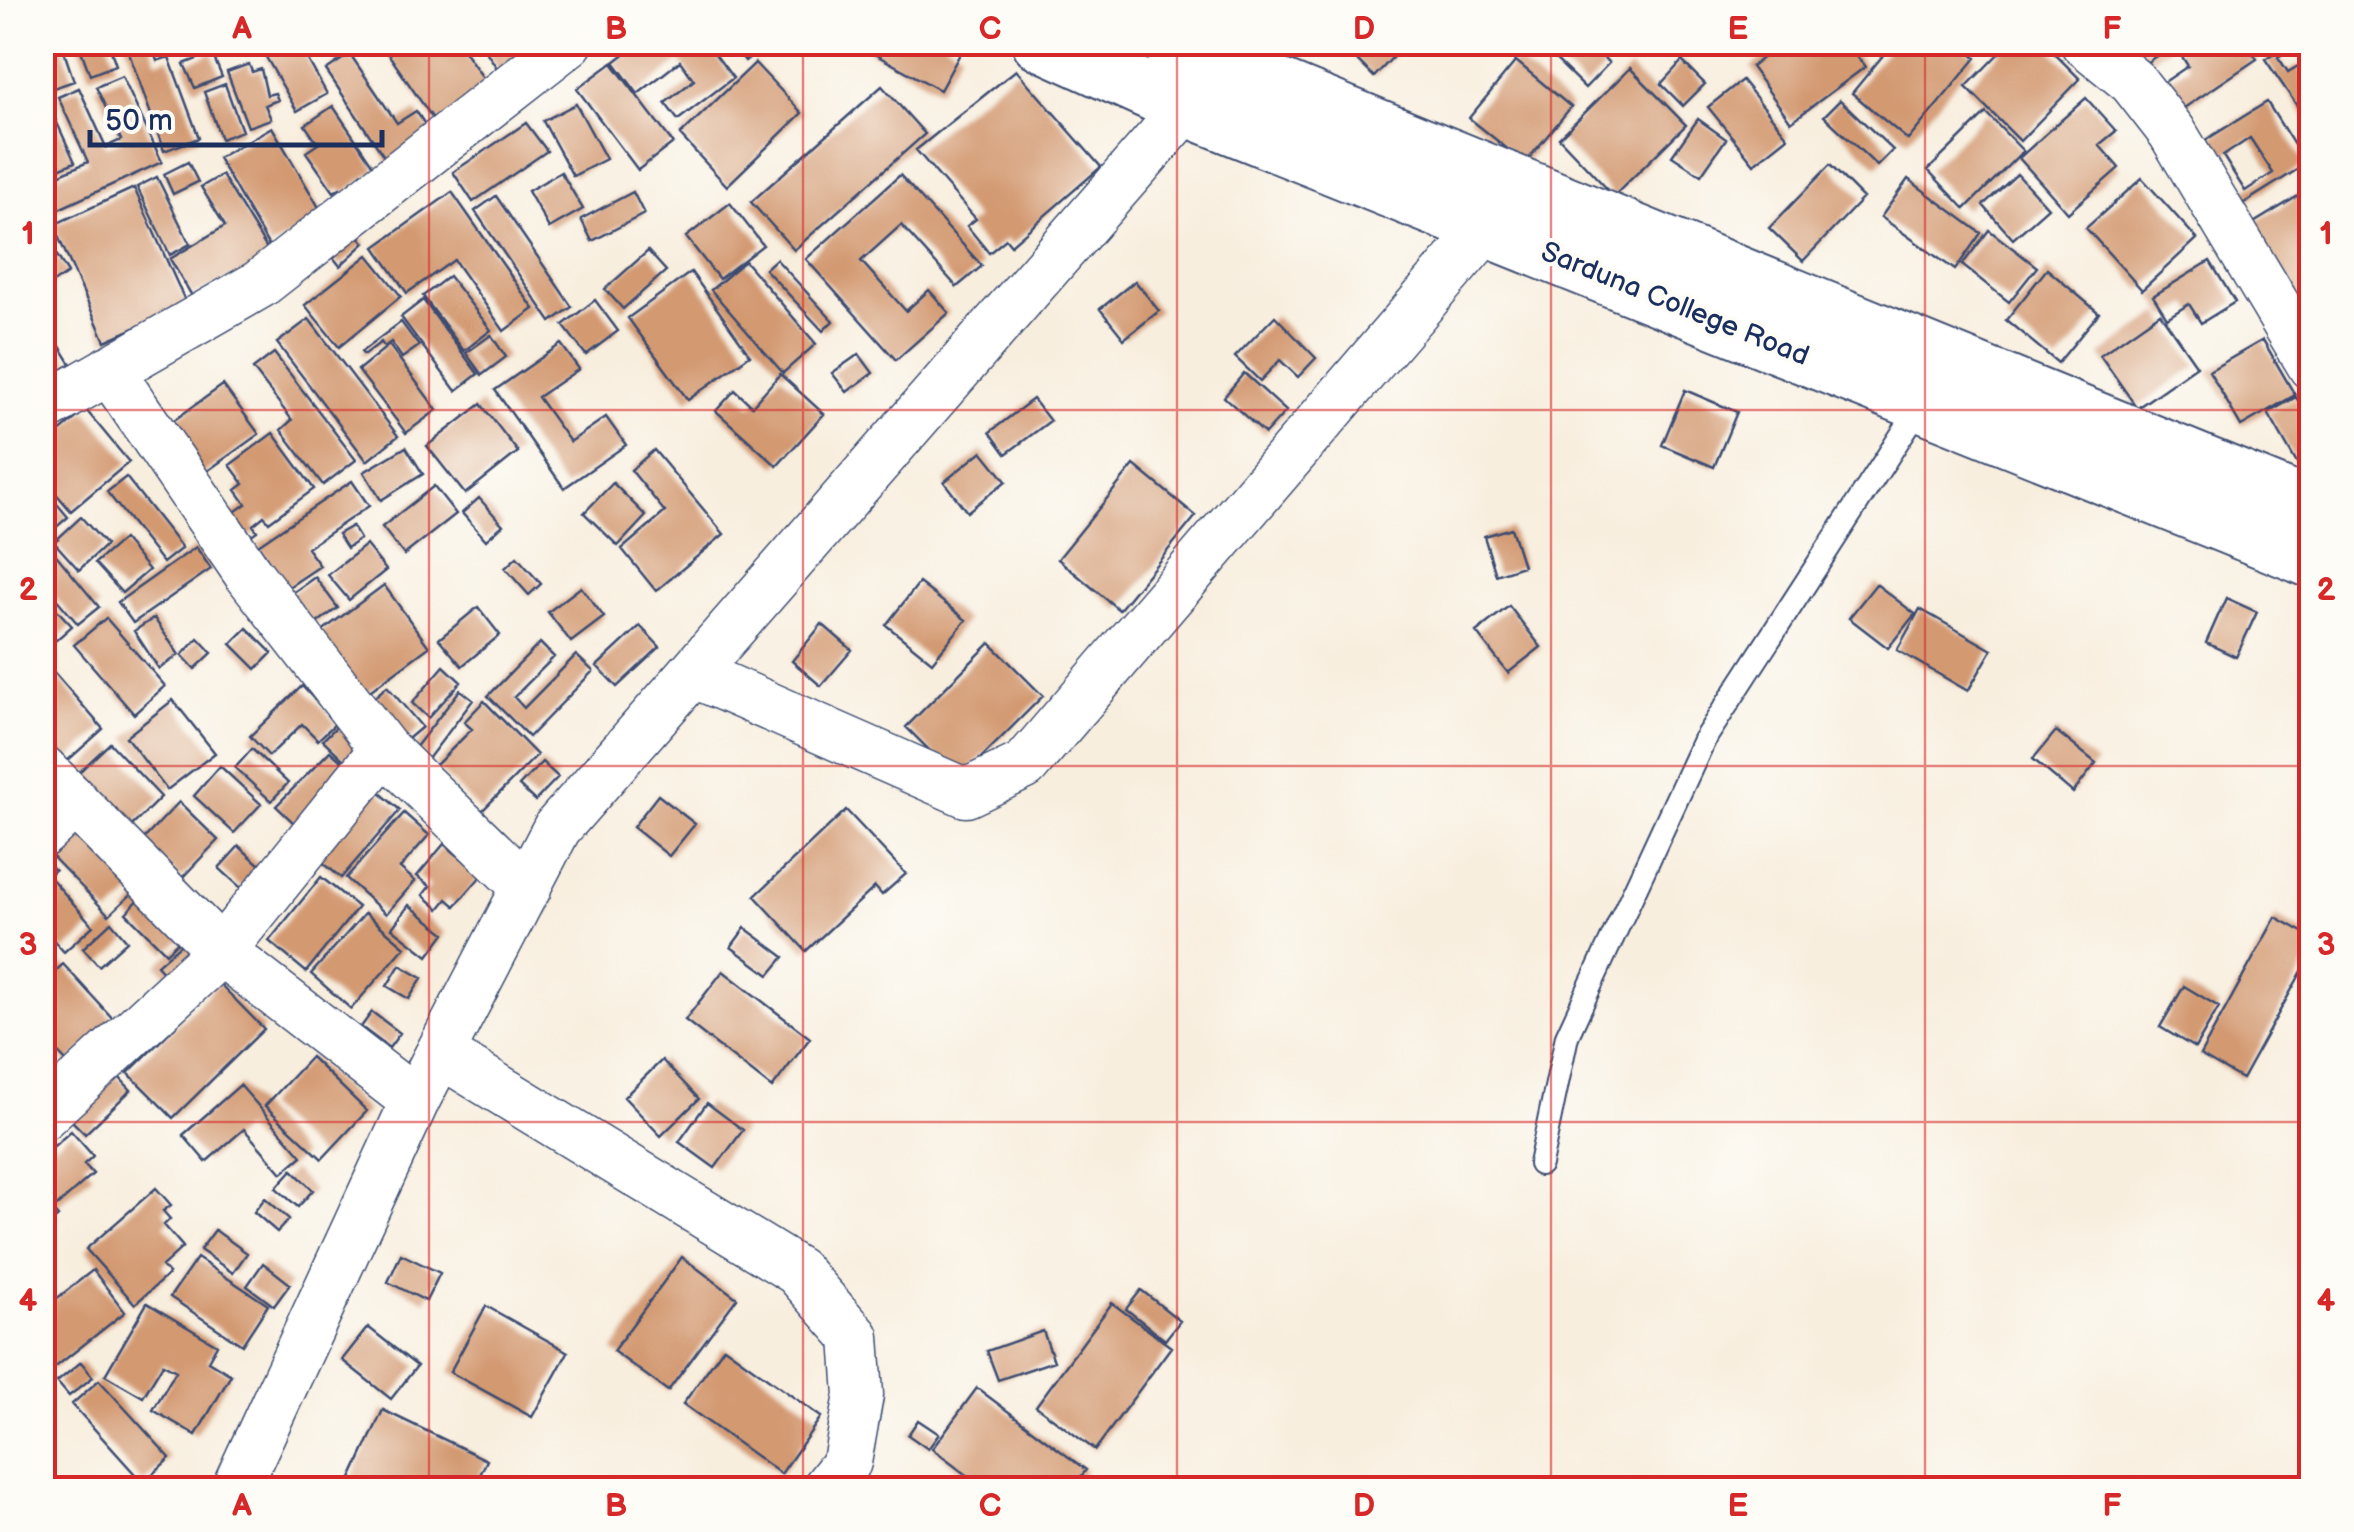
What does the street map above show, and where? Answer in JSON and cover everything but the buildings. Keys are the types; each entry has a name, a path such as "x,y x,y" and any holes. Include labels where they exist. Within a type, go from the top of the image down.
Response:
{"street":[{"path":"42,410 260,284 569,42"},
{"name":"Sarduna College Road","path":"1040,42 1186,108 2312,560"},
{"name":"Sarduna College Road","path":"1169,42 1235,54 2312,508"},
{"path":"2084,42 2134,82 2172,132 2312,366"},
{"path":"235,1490 415,1101 557,828 1186,108"},
{"path":"693,673 966,793 1025,764 1486,228"},
{"path":"109,370 247,572 384,749 527,888"},
{"path":"42,1116 221,951 384,749"},
{"path":"54,801 221,951 415,1101"},
{"path":"440,1053 797,1271 855,1337 859,1395 847,1462 825,1490"}],"lane":[{"path":"1540,1164 1567,1036 1704,740 1922,404"}]}
